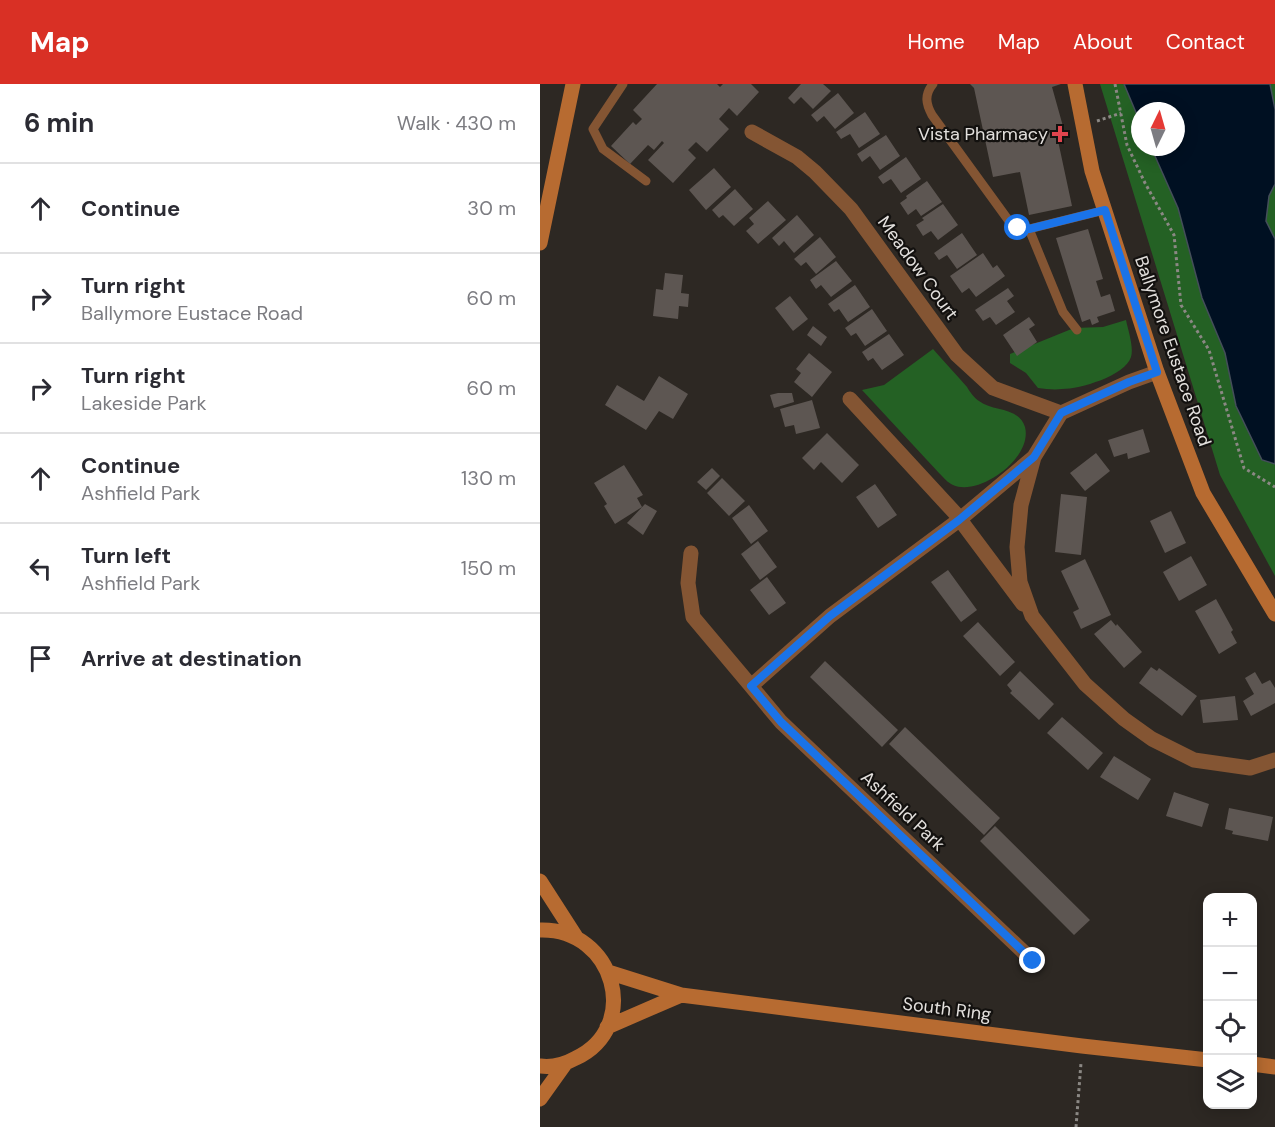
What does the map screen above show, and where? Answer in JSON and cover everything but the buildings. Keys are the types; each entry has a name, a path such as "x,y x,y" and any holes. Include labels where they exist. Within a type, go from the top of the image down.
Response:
{"main road":[{"path":"540,243 573,84"},
{"name":"Ballymore Eustace Road","path":"1075,84 1092,171 1157,372 1203,493 1275,614"},
{"path":"540,881 576,937"},
{"path":"540,930 554,930 576,937 590,946 608,972 613,990 612,1009 607,1027 596,1043 582,1055 565,1064 540,1066"},
{"name":"South Ring","path":"608,972 681,995 1203,1059"},
{"path":"607,1027 681,995"},
{"path":"540,1099 565,1064"},
{"path":"1257,1065 1275,1067"}],"street":[{"name":"Meadow Court","path":"752,132 797,157 851,209 957,355 993,388 1061,413"},
{"path":"1032,616 1020,582 1017,548 1021,507 1034,457 1061,413 1129,382 1157,372"},
{"path":"850,399 959,520 1085,684 1124,719 1152,739 1194,760 1250,768 1275,760"},
{"path":"751,686 830,616 959,520 1034,457"},
{"path":"988,496 1005,492 1015,497 1021,507"},
{"name":"Ashfield Park","path":"691,553 688,583 693,617 781,722 1033,961"}],"lane":[{"path":"623,84 593,129 603,149 646,181"},
{"path":"933,84 926,97 932,116 1009,221 1018,228 1029,229 1105,210"},
{"path":"1029,229 1063,312 1077,330"}],"path":[{"path":"1115,84 1127,145 1174,235 1181,304 1209,350 1244,468 1275,487"},
{"path":"1084,126 1120,112"},
{"path":"1076,1127 1082,1046"}],"green space":[{"path":"1100,84 1275,84 1275,576 1220,475"},
{"path":"1126,320 1131,357 1120,370 1101,380 1070,388 1038,388 1026,373 1010,363 1010,354 1074,328 1103,327"},
{"path":"933,349 977,400 1011,412 1022,420 1025,427 1025,439 1021,451 1013,462 1002,472 976,485 964,487 947,481 862,390 884,385"}],"water":[{"path":"1124,84 1270,84 1275,109 1275,184 1269,196 1266,221 1275,239 1275,464 1262,460 1236,406 1225,353 1202,298 1178,208 1155,156 1185,156 1185,102 1132,102"}],"place":[{"name":"Vista Pharmacy","path":"1060,134"}],"route":[{"path":"1018,228 1029,229 1105,210 1157,372 1129,382 1061,413 1034,457 959,520 830,616 751,686 781,722 1033,961"}]}
